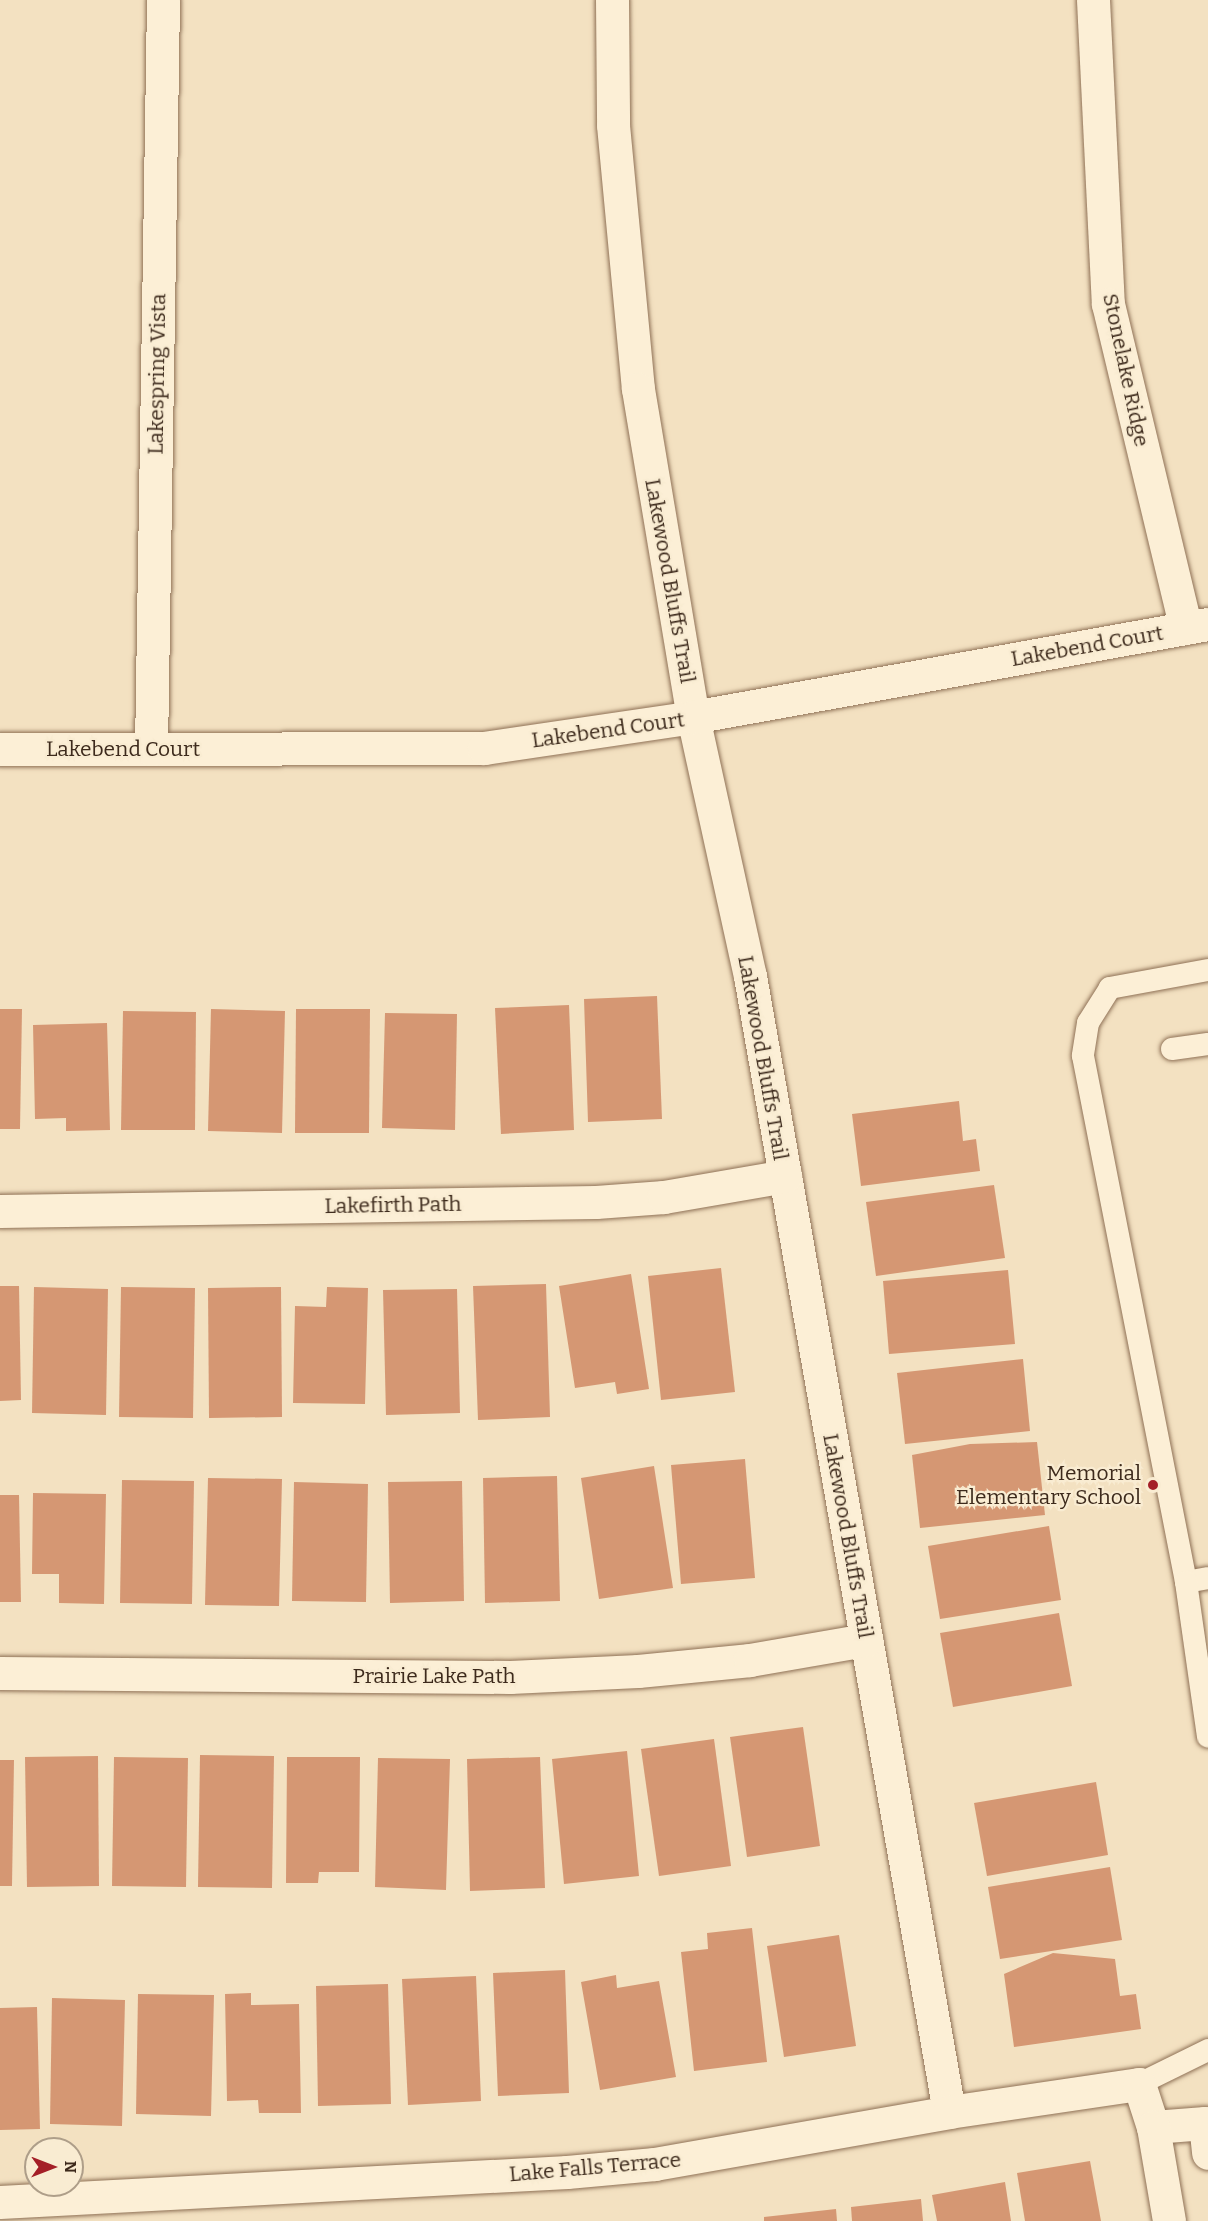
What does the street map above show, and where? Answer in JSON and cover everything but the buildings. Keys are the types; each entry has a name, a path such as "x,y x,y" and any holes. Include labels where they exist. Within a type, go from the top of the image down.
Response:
{"street":[{"name":"Lakespring Vista","path":"151,749 163,0"},
{"name":"Lakewood Bluffs Trail","path":"612,0 613,125 638,389 693,717 750,976 949,2112"},
{"name":"Stonelake Ridge","path":"1093,0 1108,304 1197,626"},
{"name":"Lakebend Court","path":"0,750 484,748 693,717 1197,626"},
{"name":"Lakefirth Path","path":"0,1211 596,1202 664,1197 785,1176"},
{"name":"Prairie Lake Path","path":"0,1673 510,1677 638,1671 750,1660 866,1640"},
{"name":"Lake Falls Terrace","path":"0,2202 567,2172 656,2164 949,2112 1139,2084"},
{"path":"1139,2084 1153,2127 1169,2221"},
{"path":"1153,2127 1207,2130"}],"lane":[{"path":"1208,970 1110,988 1088,1023 1083,1056 1197,1580 1208,1736"},
{"path":"1172,1049 1208,1044"},
{"path":"1139,2084 1208,2050"}],"place":[{"name":"Memorial Elementary School","path":"1153,1485"}]}
